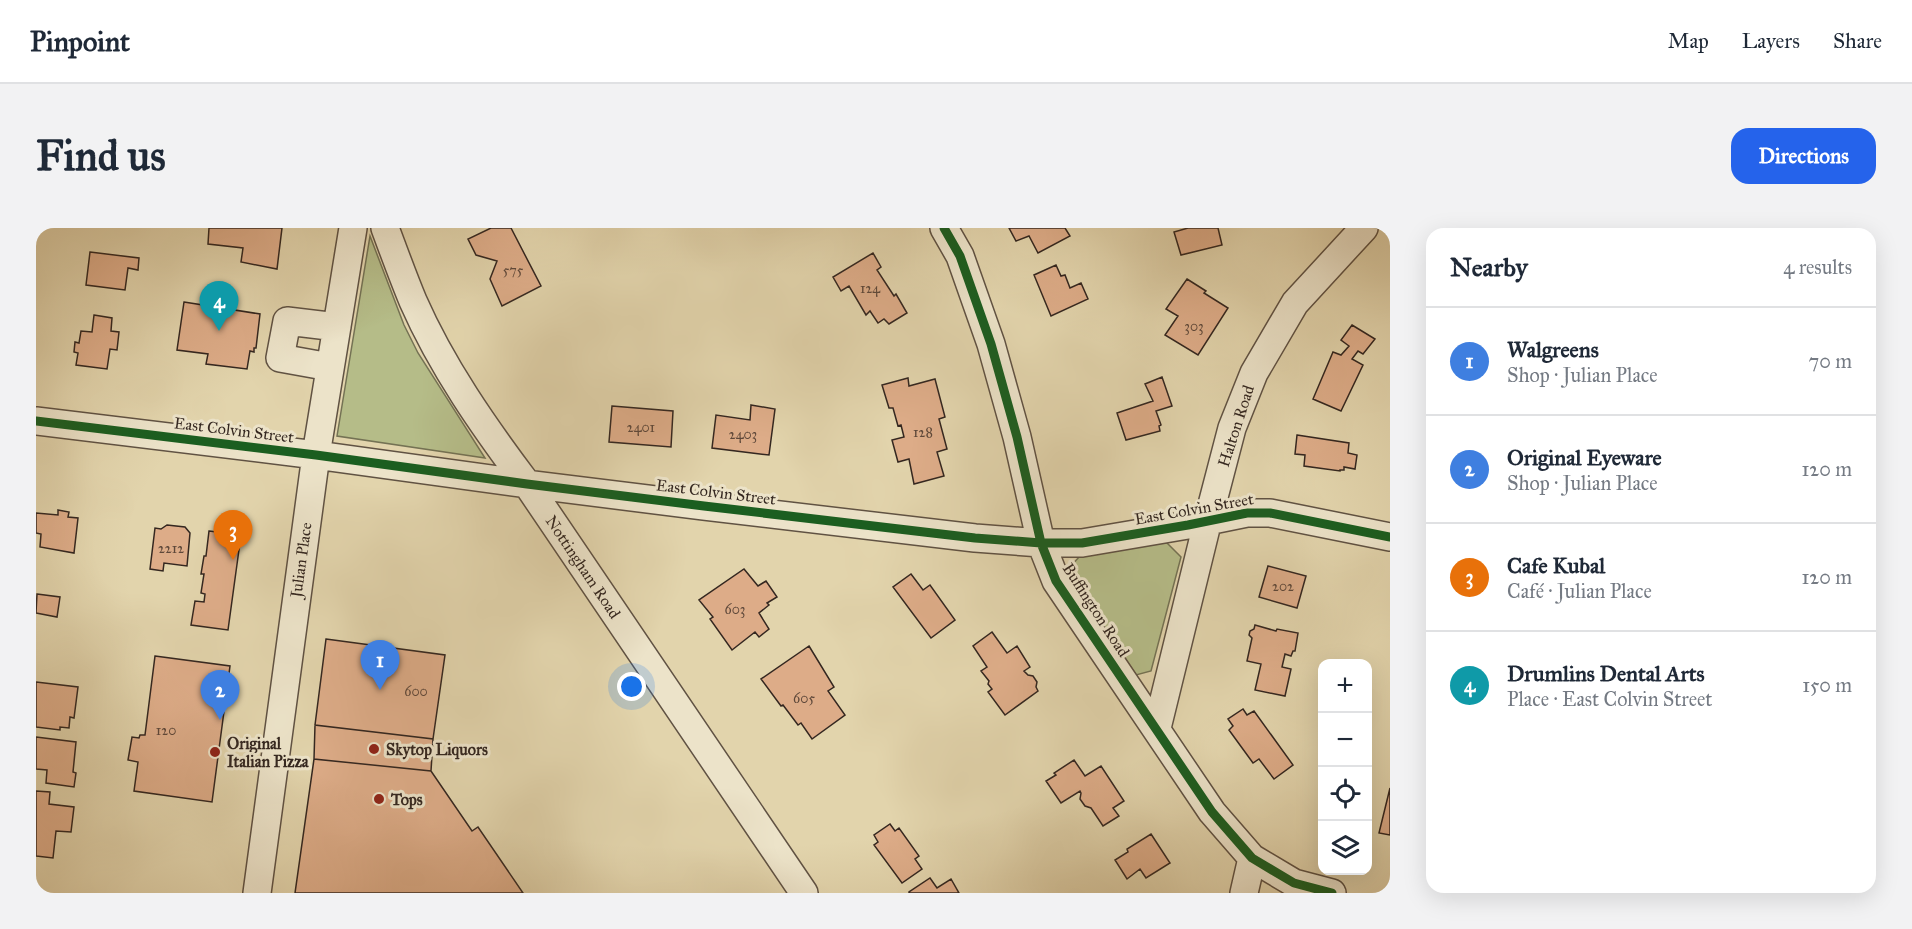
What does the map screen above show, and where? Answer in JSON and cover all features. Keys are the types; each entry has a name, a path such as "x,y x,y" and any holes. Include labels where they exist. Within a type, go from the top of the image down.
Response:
{"street":[{"name":"Julian Place","path":"257,893 316,455 353,228"},
{"name":"Nottingham Road","path":"385,228 414,302 446,363 486,429 527,484 803,893"},
{"name":"Buffington Road","path":"944,228 960,256 991,344 1017,437 1041,543 1056,581 1212,812 1252,858 1294,883 1332,893"},
{"name":"Halton Road","path":"1157,728 1232,428 1254,373 1295,303 1364,228"},
{"path":"330,367 280,358 287,321 336,327"},
{"name":"East Colvin Street","path":"36,421 316,455 527,484 940,534 1041,543 1082,543 1247,513 1270,513 1390,537"},
{"path":"1244,893 1252,858"}],"green space":[{"path":"370,236 404,325 418,353 485,458 337,436"},
{"path":"1165,541 1181,557 1151,671 1136,675 1067,570 1081,555"}],"building":[{"path":"209,228 282,228 277,269 241,262 243,248 208,244"},
{"path":"491,228 511,228 541,286 502,306 490,279 497,261 476,255 468,239"},
{"path":"1009,228 1065,228 1070,236 1038,253 1029,236 1016,241"},
{"path":"1188,228 1218,228 1222,245 1181,255 1174,232"},
{"path":"90,252 139,258 138,270 128,268 125,290 86,285"},
{"path":"873,253 881,267 877,270 894,296 896,294 907,313 889,324 884,319 878,323 870,311 866,315 849,286 841,291 833,277"},
{"path":"1056,265 1061,276 1065,275 1070,288 1081,283 1088,299 1051,316 1034,275"},
{"path":"1187,279 1228,308 1198,355 1165,335 1178,316 1166,309"},
{"path":"184,302 260,314 256,348 254,352 250,351 247,369 206,364 208,354 177,350"},
{"path":"94,315 112,318 111,331 119,332 117,350 110,349 107,369 76,365 78,353 74,352 75,342 79,343 81,331 92,332"},
{"path":"1352,325 1375,339 1363,354 1358,351 1352,359 1363,365 1341,411 1313,399 1333,352 1341,355 1349,346 1341,340"},
{"path":"1162,377 1172,406 1156,411 1161,425 1159,426 1160,431 1126,440 1117,413 1153,401 1145,384"},
{"path":"908,378 909,386 935,379 945,417 939,419 947,449 937,452 944,476 914,484 909,459 898,462 892,440 904,437 893,408 889,408 882,385"},
{"path":"751,405 775,409 769,455 712,448 716,415 750,420"},
{"path":"612,406 673,411 671,447 609,442"},
{"path":"1297,435 1349,443 1348,453 1357,455 1355,469 1344,467 1344,470 1340,471 1304,466 1305,455 1295,454"},
{"path":"58,510 69,512 68,517 78,518 74,553 40,547 41,534 36,533 36,513 58,515"},
{"path":"167,525 185,527 190,533 187,566 164,563 163,571 150,569 155,528 161,529"},
{"path":"209,531 241,535 228,630 191,625 195,601 204,602 205,594 201,593 204,574 201,574"},
{"path":"1268,566 1306,576 1297,608 1259,597"},
{"path":"744,569 758,586 766,581 777,597 767,603 769,605 759,613 769,629 759,637 755,632 732,650 710,619 713,617 699,600"},
{"path":"911,574 923,590 930,585 955,620 931,638 893,587"},
{"path":"37,594 60,597 57,617 36,613"},
{"path":"1255,625 1276,631 1277,629 1298,633 1295,651 1291,656 1285,654 1282,667 1291,669 1285,696 1255,690 1261,664 1247,661 1252,638 1249,635"},
{"path":"992,632 1007,653 1017,646 1030,667 1024,671 1033,676 1037,682 1038,691 1005,715 988,692 992,689 981,671 987,667 973,646"},
{"path":"326,639 445,655 433,739 315,725"},
{"path":"809,646 834,687 828,691 845,715 812,739 801,723 798,725 783,705 781,706 761,679"},
{"path":"155,656 230,666 212,802 134,791 138,762 128,760 132,737 139,738 140,735 145,735"},
{"path":"36,682 78,687 74,718 70,717 69,728 60,727 60,730 36,727"},
{"path":"1243,709 1247,715 1254,711 1293,765 1274,779 1259,759 1253,763 1229,730 1233,726 1228,719"},
{"name":"Skytop Liquors","path":"315,725 433,739 431,771 314,759"},
{"path":"36,737 76,742 74,787 46,783 47,770 36,769"},
{"name":"Tops","path":"314,759 431,771 472,831 478,827 523,893 295,893"},
{"path":"1074,760 1085,776 1101,766 1124,801 1113,808 1119,816 1103,826 1091,808 1085,806 1080,799 1080,791 1061,803 1046,781"},
{"path":"1390,788 1390,835 1379,833"},
{"path":"36,791 50,792 49,804 74,807 71,832 56,831 53,858 36,856"},
{"path":"890,824 895,831 899,828 919,856 915,859 922,869 902,883 874,845 878,842 874,835"},
{"path":"1151,834 1170,863 1146,878 1140,869 1127,879 1115,860 1128,852 1127,849"},
{"path":"930,878 937,888 951,879 959,893 909,893"}],"cycle path":[{"path":"944,228 960,256 991,344 1017,437 1041,543 1056,581 1212,812 1252,858 1294,883 1332,893"},
{"path":"36,421 316,455 527,484 975,538 1041,543 1082,543 1247,513 1270,513 1390,537"}],"place":[{"name":"Drumlins Dental Arts","path":"219,331"},
{"name":"Cafe Kubal","path":"233,560"},
{"name":"Walgreens","path":"380,690"},
{"name":"Original Eyeware","path":"220,720"},
{"name":"Skytop Liquors","path":"374,749"},
{"name":"Original Italian Pizza","path":"215,752"},
{"name":"Tops","path":"379,799"}]}
